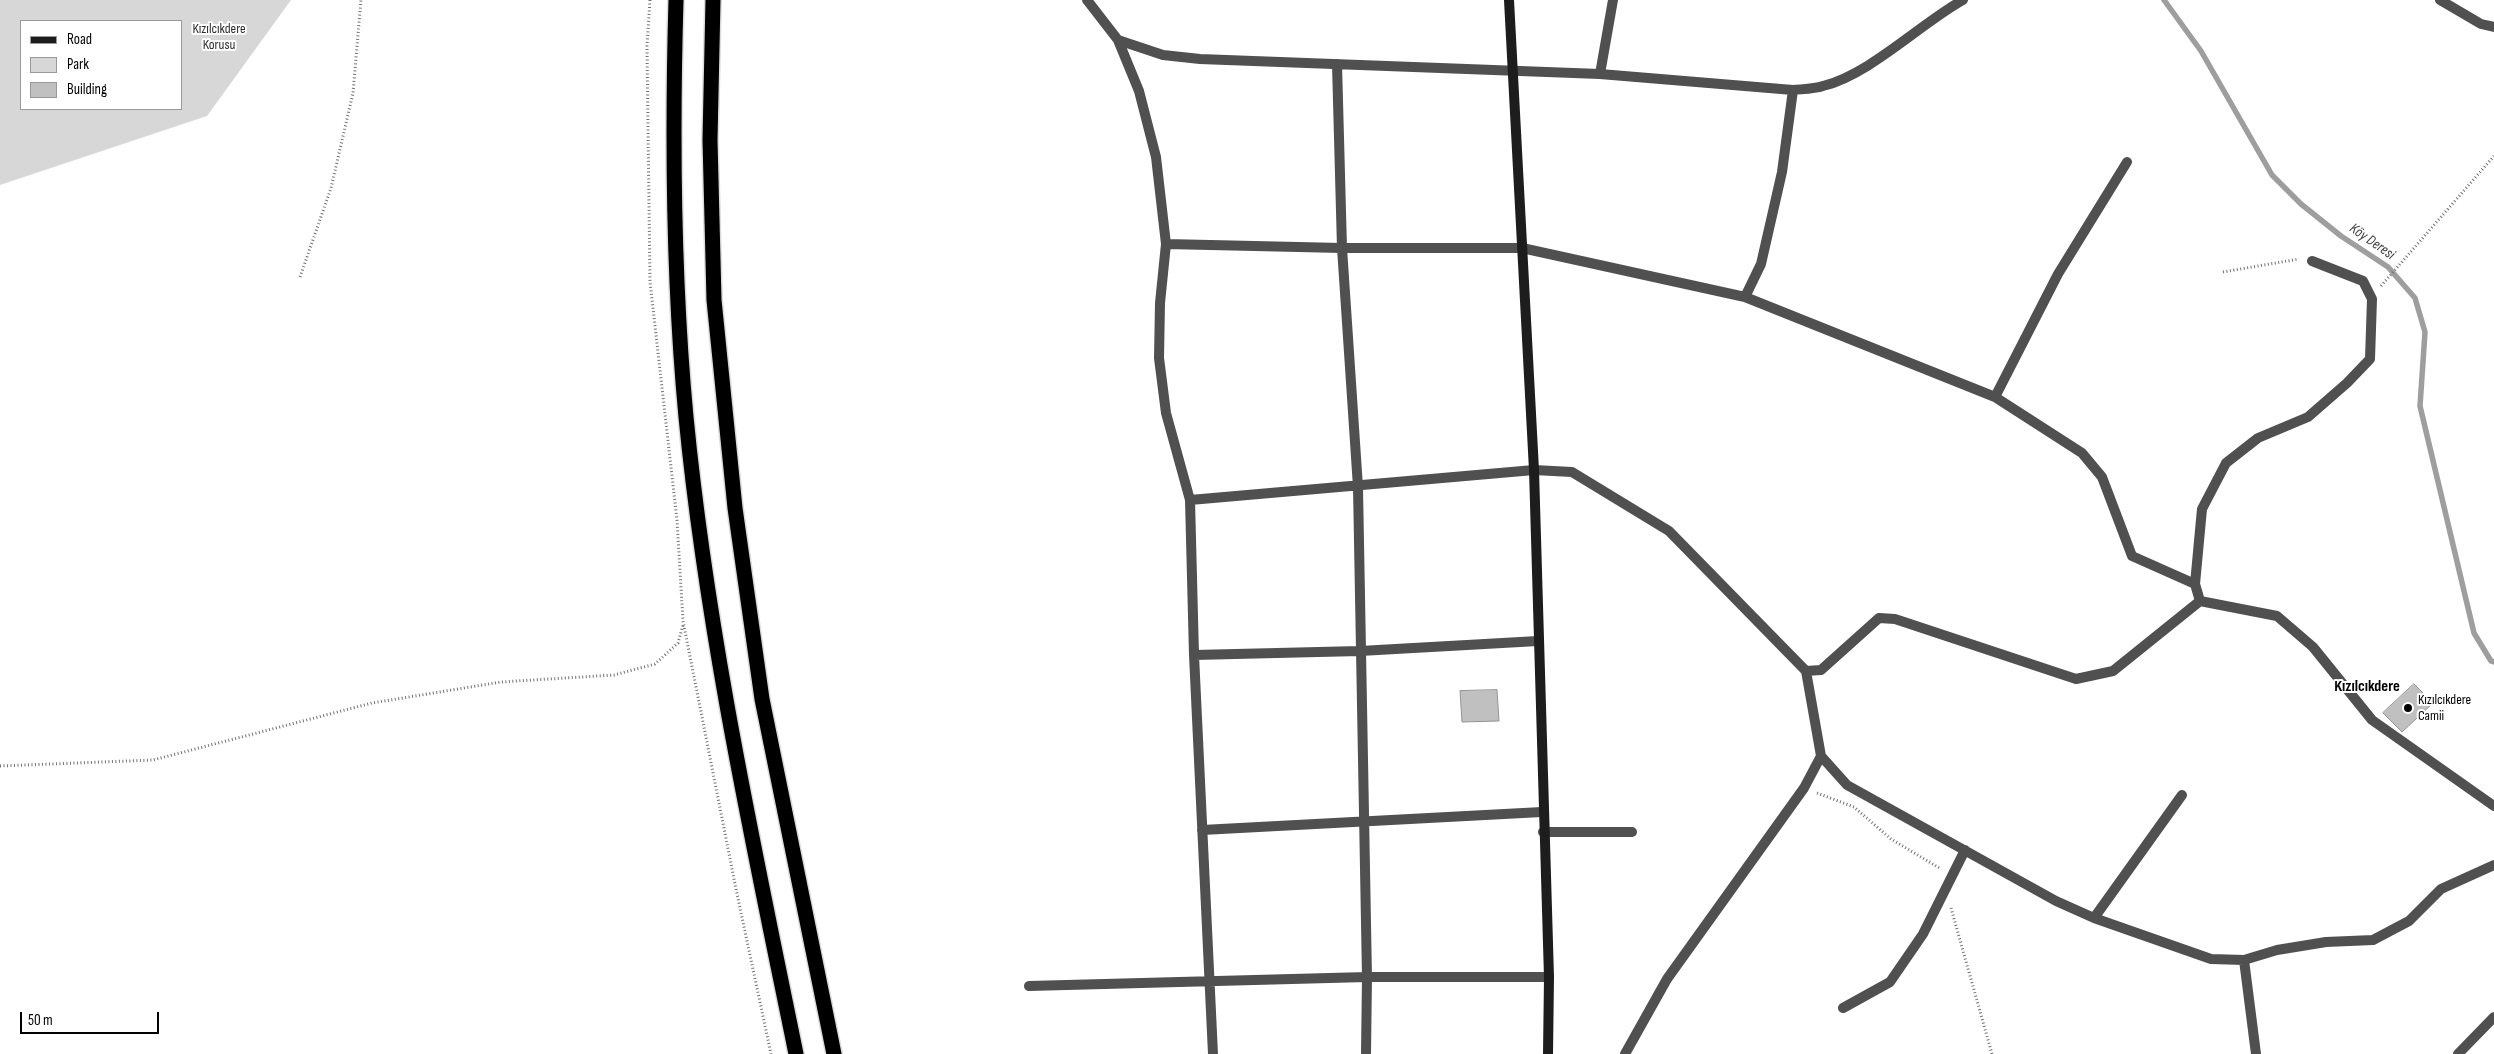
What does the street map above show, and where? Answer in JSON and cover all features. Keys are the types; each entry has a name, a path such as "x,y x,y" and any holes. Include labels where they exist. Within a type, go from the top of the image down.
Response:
{"highway":[{"path":"676,0 675,187 687,425 708,591 724,690 796,1054"},
{"path":"713,0 710,140 714,300 735,508 762,699 834,1054"}],"street":[{"path":"1087,0 1118,40 1139,91 1156,157 1166,244 1160,303 1159,358 1166,413 1190,500 1194,655 1213,1054"},
{"path":"1509,0 1534,470 1548,977 1548,1054"},
{"path":"1600,74 1613,0"},
{"path":"1118,40 1163,55 1200,59 1600,74 1793,90 1824,86 1862,69 1941,12 1963,0"},
{"path":"2440,0 2481,24 2494,27"},
{"path":"1337,64 1342,248 1358,487 1367,978 1366,1054"},
{"path":"1745,297 1761,264 1774,209 1782,172 1793,90"},
{"path":"1995,397 2058,274 2127,162"},
{"path":"1166,244 1342,248 1522,248 1745,297 1995,397 2082,453 2102,477 2132,556 2195,584"},
{"path":"2200,601 2195,584 2202,509 2226,463 2258,438 2308,417 2370,360 2372,299 2364,281 2312,261"},
{"path":"1190,500 1358,487 1534,470 1572,472 1669,531 1806,670 1821,756 1847,786 2056,901 2094,918 2211,959 2244,960 2278,950 2326,942 2373,940 2408,921 2441,889 2494,865"},
{"path":"1806,670 1821,670 1879,618 1895,619 2076,679 2113,671 2200,601 2277,616 2312,647 2372,720 2494,806"},
{"path":"1194,655 1360,651 1538,641"},
{"path":"1625,1054 1667,979 1804,788 1821,756"},
{"path":"2094,918 2182,795"},
{"path":"1202,830 1542,812"},
{"path":"1543,832 1632,832"},
{"path":"1843,1008 1890,982 1923,934 1964,850"},
{"path":"2244,960 2256,1054"},
{"path":"1029,986 1367,978 1548,977"},
{"path":"2458,1054 2494,1017"}],"path":[{"path":"300,277 331,188 353,93 361,0"},
{"path":"2384,283 2494,156"},
{"path":"2223,272 2277,264 2297,258 2312,261"},
{"path":"0,766 153,760 372,703 501,682 614,675 655,664 678,643 683,622"},
{"path":"1804,788 1854,808 1891,840 1942,870 1992,1054"}],"green space":[{"name":"Kızılcıkdere Korusu","path":"0,0 291,0 207,116 0,185"}],"building":[{"name":"Kızılcıkdere Camii","path":"2414,684 2433,703 2402,732 2383,713"},
{"path":"1497,690 1499,721 1462,722 1460,691"}],"waterway":[{"name":"Köy Deresi","path":"2164,0 2201,51 2272,175 2301,204 2341,236 2388,267 2415,298 2425,332 2420,406 2474,633 2491,661 2494,662"}],"place":[{"name":"Kızılcıkdere Camii","path":"2408,708"}],"district":[{"name":"Kızılcıkdere","path":"2367,687"}]}
